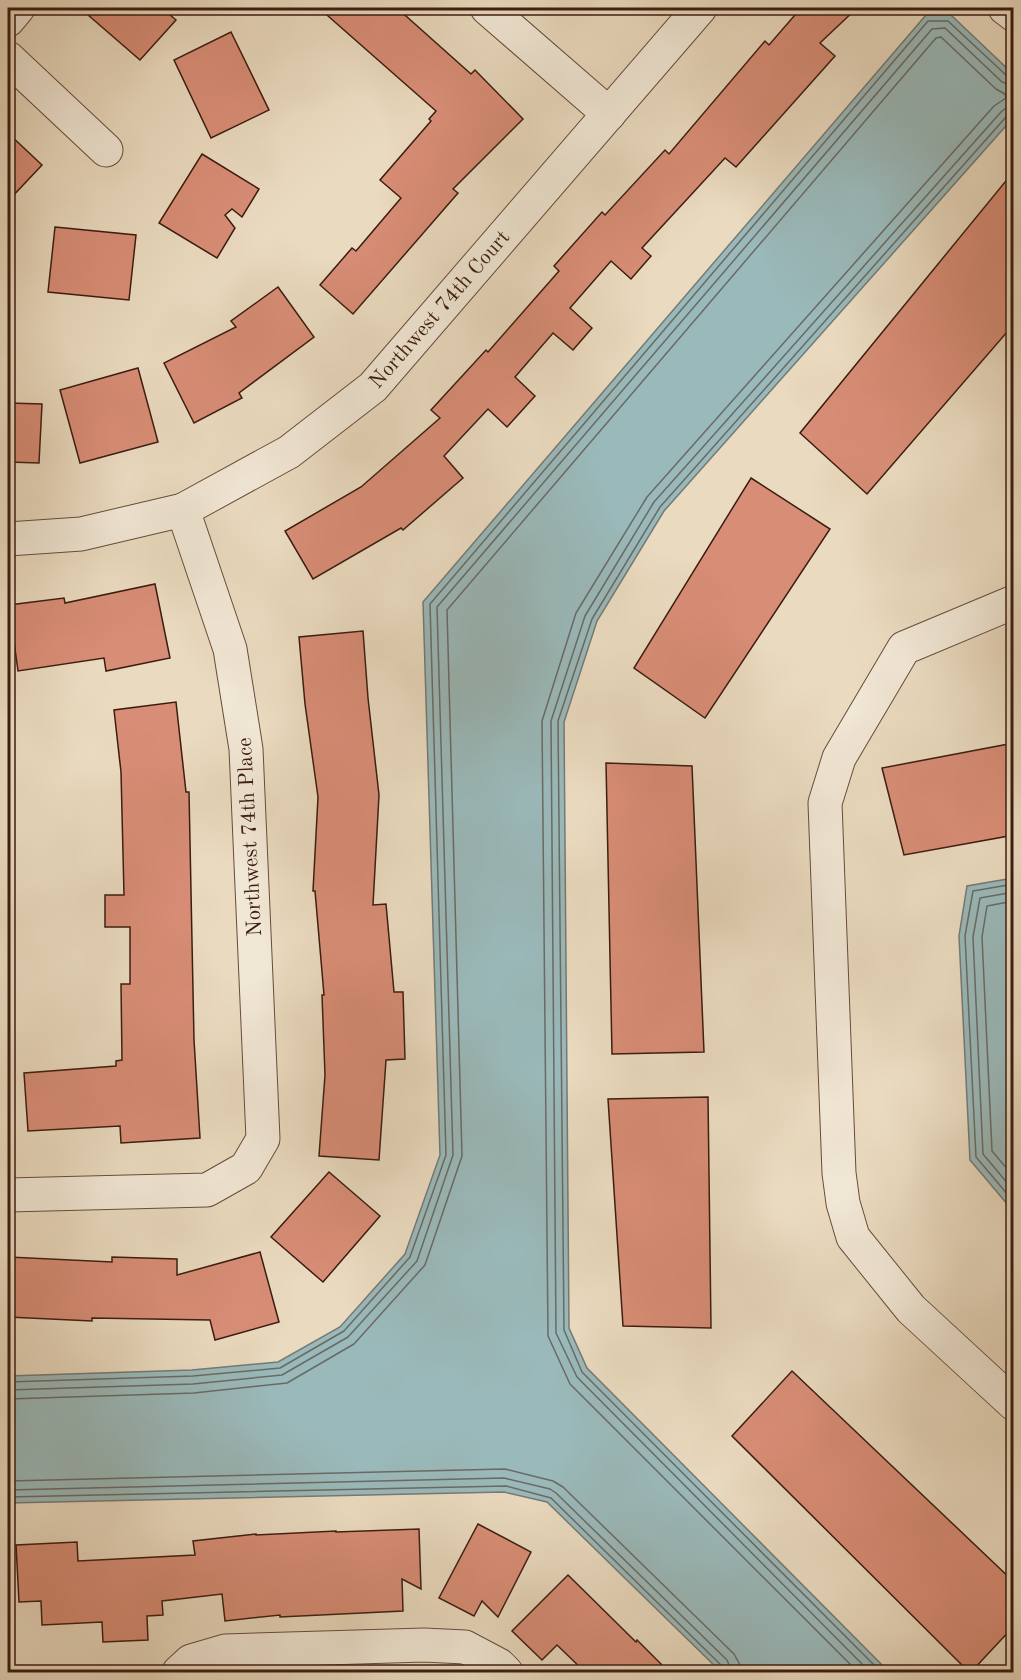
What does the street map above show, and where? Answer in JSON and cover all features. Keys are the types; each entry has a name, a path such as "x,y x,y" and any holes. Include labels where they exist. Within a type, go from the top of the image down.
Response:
{"street":[{"path":"8,20 18,8"},
{"path":"487,8 609,114"},
{"name":"Northwest 74th Court","path":"8,539 81,534 183,510 289,452 373,387 700,8"},
{"path":"1005,8 1014,15"},
{"path":"8,58 106,150"},
{"name":"Northwest 74th Place","path":"8,1195 207,1190 246,1168 263,1139 246,749 230,649 183,510"},
{"path":"1014,602 904,648 839,758 825,803 839,1173 843,1203 853,1237 911,1309 1014,1404"},
{"path":"179,1672 191,1661 225,1651 424,1645 465,1647 499,1665 506,1672"}],"water":[{"path":"950,14 1013,74 1013,118 664,511 597,621 564,722 569,1328 587,1368 889,1672 721,1672 547,1502 504,1492 8,1503 8,1376 192,1370 278,1362 340,1327 405,1254 440,1155 423,602 926,15"},
{"path":"1014,878 1013,1211 970,1160 959,936 967,886"}],"building":[{"path":"80,8 162,8 176,20 140,60"},
{"path":"319,8 397,8 471,74 475,70 523,119 453,189 458,193 353,314 320,285 352,248 356,251 401,198 380,180 431,121 429,119 436,111"},
{"path":"801,8 857,8 820,43 835,56 736,167 725,158 642,248 651,256 631,279 611,261 570,308 592,328 573,350 553,333 515,377 535,396 507,427 488,409 444,456 463,478 403,530 401,528 313,579 285,531 361,487 440,418 431,410 486,350 488,352 559,271 554,266 602,212 605,215 665,150 669,154 765,41 769,45"},
{"path":"231,32 269,110 211,138 174,60"},
{"path":"8,133 42,165 8,201"},
{"path":"202,154 259,189 242,217 232,209 225,215 235,228 217,258 159,223"},
{"path":"1014,171 1014,324 867,494 800,433"},
{"path":"55,227 136,235 129,300 48,292"},
{"path":"278,287 314,337 239,393 242,398 194,423 164,363 236,327 231,321"},
{"path":"138,368 158,442 80,463 60,390"},
{"path":"8,403 42,404 39,463 8,462"},
{"path":"751,478 830,529 705,718 634,668"},
{"path":"155,584 170,658 106,671 104,658 18,671 9,605 64,598 65,603"},
{"path":"363,631 379,795 373,905 386,904 394,992 403,992 405,1059 386,1060 379,1160 319,1156 325,1075 322,995 324,995 315,891 313,891 318,797 305,704 299,637"},
{"path":"176,702 186,792 189,792 194,1040 200,1138 121,1143 120,1126 28,1131 24,1073 116,1066 116,1061 122,1060 121,984 130,984 130,927 105,927 105,895 124,895 121,772 114,710"},
{"path":"1014,743 1014,835 904,855 882,768"},
{"path":"606,763 692,766 704,1052 612,1054"},
{"path":"708,1097 711,1328 623,1326 608,1099"},
{"path":"329,1172 380,1216 323,1282 271,1237"},
{"path":"260,1252 279,1322 215,1340 210,1320 92,1318 92,1321 8,1317 9,1257 112,1262 112,1257 177,1259 177,1275"},
{"path":"792,1371 1014,1582 1014,1626 971,1672 732,1436"},
{"path":"478,1524 531,1552 498,1617 482,1601 474,1616 439,1598"},
{"path":"419,1529 421,1589 402,1579 403,1611 280,1617 280,1615 225,1621 222,1594 162,1601 163,1615 147,1616 148,1640 103,1642 102,1622 42,1625 41,1601 19,1602 16,1545 77,1542 78,1561 195,1555 193,1541 256,1534"},
{"path":"568,1575 669,1672 585,1672 557,1645 542,1660 512,1631"}]}
